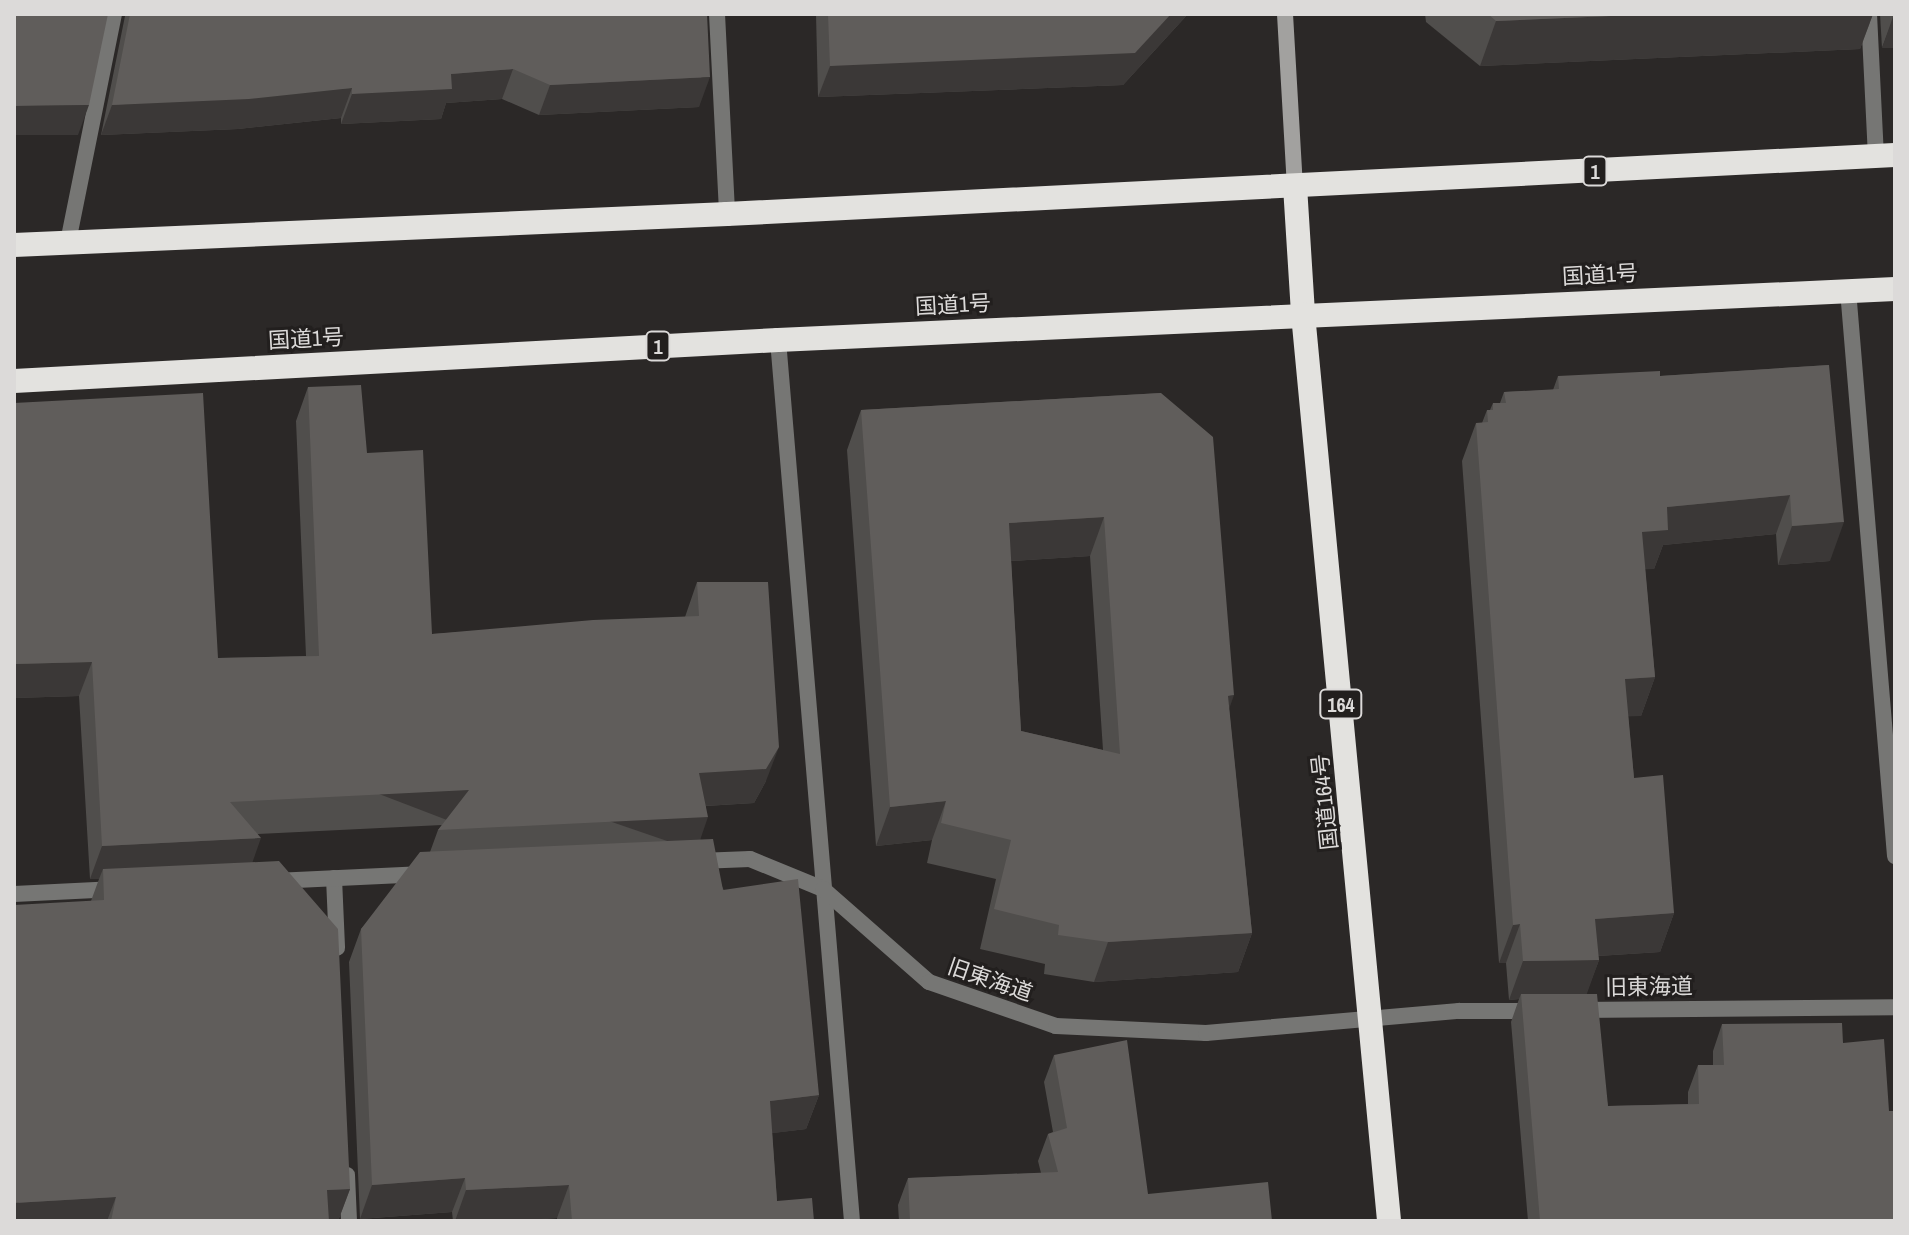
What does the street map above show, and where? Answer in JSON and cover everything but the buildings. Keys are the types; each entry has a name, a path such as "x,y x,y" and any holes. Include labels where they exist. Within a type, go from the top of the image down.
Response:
{"highway":[{"name":"1","path":"14,245 727,214 1886,156"},
{"name":"国道164号","path":"1295,186 1303,314 1373,1018 1389,1221"},
{"name":"国道1号","path":"14,381 1303,314 1895,289"}],"street":[{"path":"68,242 114,14"},
{"path":"717,14 727,214"},
{"path":"1285,14 1295,186"},
{"path":"1869,14 1886,156"},
{"path":"1848,290 1895,856"},
{"path":"778,340 852,1221"},
{"name":"旧東海道","path":"688,862 750,859 823,889 929,982 1056,1026 1206,1033 1459,1011 1895,1007"},
{"path":"258,882 442,873"},
{"path":"334,878 338,971"},
{"path":"14,894 136,888"},
{"path":"346,1159 349,1221"}]}
